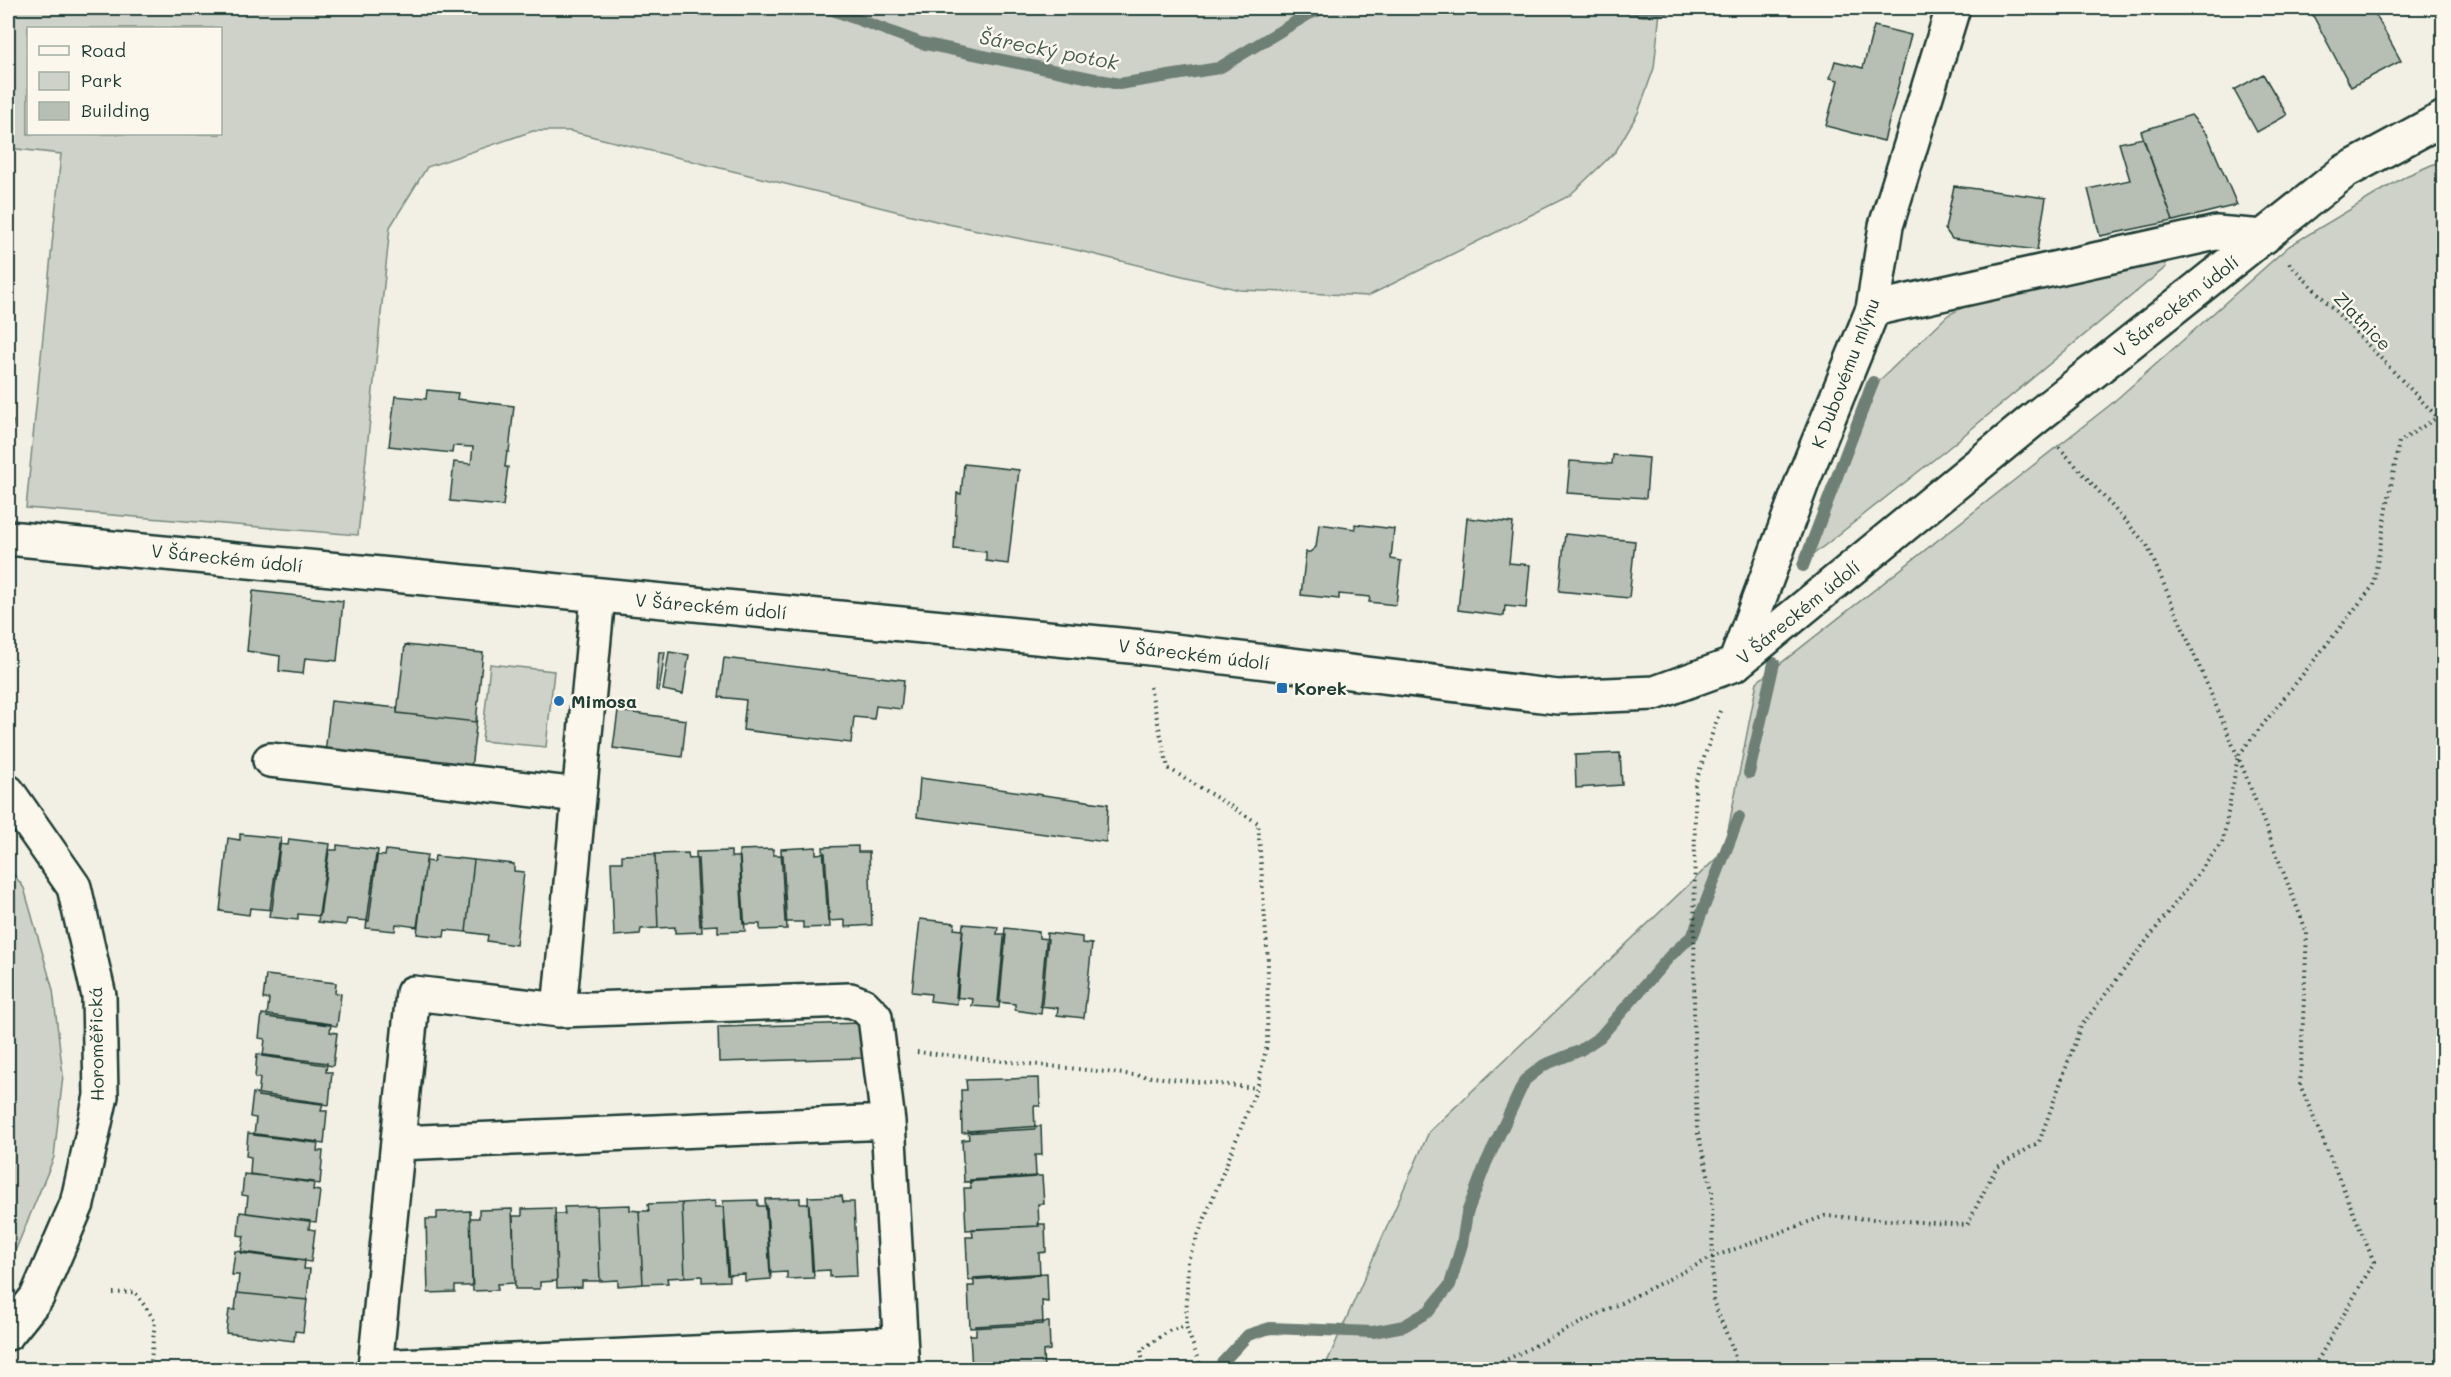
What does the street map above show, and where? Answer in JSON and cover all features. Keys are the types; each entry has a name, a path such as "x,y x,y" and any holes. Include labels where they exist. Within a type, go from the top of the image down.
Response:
{"street":[{"name":"K Dubovému mlýnu","path":"1736,664 1803,480 1873,309 1886,226 1953,8"},
{"name":"V Šáreckém údolí","path":"8,538 1141,647 1558,697 1655,693 1736,664 2034,419 2344,172 2444,118"},
{"name":"V Šáreckém údolí","path":"1873,309 2216,233 2264,237"},
{"path":"559,1010 598,596"},
{"path":"270,760 579,795"},
{"name":"Horoměřická","path":"8,792 74,887 99,996 101,1096 77,1204 37,1297 8,1334"},
{"path":"413,993 559,1010 850,1000 863,1005 875,1017 880,1048 888,1122 900,1357 375,1367 413,993"},
{"path":"398,1143 888,1122"}],"path":[{"name":"Zlatnice","path":"2264,237 2444,424"},
{"path":"1485,1370 1713,1257 1825,1216 1967,1225 1996,1168 2039,1142 2081,1026 2223,842 2238,756 2373,586 2399,442 2444,413"},
{"path":"2034,419 2147,545 2238,756 2307,933 2300,1085 2374,1262 2312,1370"},
{"path":"1141,647 1167,768 1258,823 1268,962 1267,1045 1257,1088 1188,1260 1186,1326 1202,1370"},
{"path":"1736,664 1695,784 1694,946 1697,1119 1712,1190 1713,1301 1734,1352 1736,1370"},
{"path":"880,1048 1257,1088"},
{"path":"113,1293 135,1293 155,1321 150,1370"},
{"path":"1144,1370 1141,1350 1169,1331 1186,1326"}],"green space":[{"path":"8,8 1653,8 1660,11 1654,68 1638,113 1616,151 1569,196 1368,296 1240,290 1076,250 948,224 570,131 533,131 427,167 390,227 358,535 26,508 61,154 8,148"},
{"path":"2443,160 2443,1369 1324,1369 1429,1132 1724,851 1757,682 2110,405 2289,246 2406,176"},
{"path":"2157,248 2166,267 1946,450 1805,561 1880,380 1948,315 2030,273"},
{"path":"490,664 554,671 546,747 482,741"},
{"path":"8,867 24,888 53,990 63,1075 54,1157 16,1249 8,1262"}],"building":[{"path":"2309,8 2372,8 2401,61 2351,87"},
{"path":"1874,26 1911,35 1884,141 1826,126 1838,80 1830,78 1835,61 1863,68"},
{"path":"2263,74 2287,115 2257,132 2234,90"},
{"path":"2191,115 2207,134 2237,205 2173,221 2141,131"},
{"path":"2143,138 2173,221 2100,236 2088,189 2130,180 2119,143"},
{"path":"1954,186 2046,198 2037,250 1952,239 1945,229"},
{"path":"427,390 458,393 457,399 514,406 505,467 508,467 503,506 450,501 454,462 471,464 473,447 453,446 452,453 389,446 395,396 426,399"},
{"path":"8,420 13,421 9,462 8,462"},
{"path":"1613,455 1649,458 1646,498 1567,493 1570,461 1612,464"},
{"path":"964,464 1019,470 1008,564 986,561 986,552 954,549 957,493 961,494"},
{"path":"1467,518 1513,523 1509,563 1530,565 1526,608 1505,606 1504,616 1458,610"},
{"path":"1319,524 1355,529 1355,524 1394,529 1391,559 1401,561 1396,605 1369,602 1370,597 1339,594 1339,599 1301,595 1306,552 1316,547"},
{"path":"1565,534 1635,541 1629,598 1559,591"},
{"path":"253,591 343,601 337,661 305,658 303,674 279,671 280,656 247,651"},
{"path":"405,645 483,653 476,722 397,713"},
{"path":"659,652 665,652 659,691 656,690"},
{"path":"669,652 689,655 683,694 663,690"},
{"path":"724,658 904,680 901,709 876,706 874,719 854,717 851,743 743,730 746,700 719,697"},
{"path":"331,701 397,708 397,713 476,722 477,717 471,769 325,753"},
{"path":"618,711 686,720 682,757 613,748"},
{"path":"1620,753 1622,785 1576,788 1575,755"},
{"path":"920,778 1108,804 1106,842 917,817"},
{"path":"240,834 281,838 272,910 250,908 249,915 220,911 228,838 240,840"},
{"path":"289,839 330,844 320,916 298,914 298,920 269,917 279,844 288,845"},
{"path":"337,845 378,850 369,921 347,919 346,925 318,922 328,850 337,850"},
{"path":"858,846 858,852 869,852 872,925 845,927 845,920 828,921 823,847"},
{"path":"816,847 816,854 825,853 830,927 803,928 803,922 785,922 781,849"},
{"path":"773,849 773,855 783,855 787,929 760,930 760,924 743,924 739,850"},
{"path":"386,850 427,855 417,927 396,924 395,931 366,928 376,855 385,856"},
{"path":"731,851 731,857 740,857 745,931 718,932 718,925 700,926 696,852"},
{"path":"688,853 689,859 698,858 702,932 675,933 675,927 658,928 655,854"},
{"path":"655,854 658,928 641,929 640,934 614,936 611,862 622,862 622,855"},
{"path":"435,856 474,860 466,932 445,930 444,937 417,934 426,861 434,862"},
{"path":"474,860 514,864 514,871 524,872 516,945 487,941 488,935 466,932"},
{"path":"920,919 955,923 954,929 963,930 957,1004 930,1001 931,994 912,992"},
{"path":"963,924 998,927 997,934 1006,934 999,1008 972,1006 973,999 956,997"},
{"path":"1005,928 1039,932 1039,938 1048,939 1041,1014 1015,1010 1015,1004 998,1002"},
{"path":"1047,933 1082,937 1082,943 1092,944 1084,1018 1057,1015 1058,1008 1040,1006"},
{"path":"266,975 336,983 335,993 341,994 337,1026 267,1017 269,999 263,999"},
{"path":"262,1014 331,1024 330,1032 337,1033 333,1066 263,1056 265,1039 259,1038"},
{"path":"861,1023 862,1058 719,1062 718,1027"},
{"path":"257,1054 327,1063 326,1072 332,1072 329,1105 258,1096 260,1078 255,1078"},
{"path":"1039,1078 1040,1106 1034,1106 1035,1129 962,1133 961,1090 967,1090 966,1080"},
{"path":"253,1093 323,1103 321,1111 327,1111 324,1144 254,1135 256,1118 250,1117"},
{"path":"1041,1126 1042,1155 1035,1155 1036,1177 964,1182 962,1140 969,1139 968,1131"},
{"path":"248,1133 318,1142 317,1151 323,1151 320,1184 250,1174 251,1157 246,1156"},
{"path":"244,1174 314,1182 313,1190 320,1191 316,1222 246,1213 248,1196 242,1195"},
{"path":"1042,1176 1044,1204 1038,1204 1039,1226 966,1230 964,1188 971,1188 970,1180"},
{"path":"842,1196 843,1202 854,1202 857,1276 830,1277 830,1270 812,1271 808,1197"},
{"path":"800,1198 800,1204 809,1204 814,1278 787,1279 787,1272 770,1273 765,1199"},
{"path":"758,1200 758,1206 767,1206 771,1279 745,1281 745,1274 727,1275 723,1201"},
{"path":"715,1201 715,1207 724,1207 729,1281 702,1282 702,1276 685,1277 682,1203"},
{"path":"682,1203 685,1277 667,1278 668,1283 643,1284 639,1211 649,1211 648,1204"},
{"path":"630,1205 630,1210 639,1211 643,1284 618,1286 618,1280 600,1281 597,1206"},
{"path":"597,1206 600,1281 582,1281 582,1287 557,1288 555,1214 565,1214 564,1207"},
{"path":"555,1208 557,1281 540,1282 540,1289 515,1289 513,1216 522,1216 522,1209"},
{"path":"512,1209 515,1283 497,1284 498,1290 473,1291 470,1218 479,1218 479,1210"},
{"path":"470,1211 472,1286 455,1286 455,1292 428,1293 426,1219 437,1219 437,1212"},
{"path":"240,1212 310,1221 309,1229 315,1230 311,1262 241,1253 244,1236 238,1235"},
{"path":"1038,1224 1045,1224 1046,1252 1039,1253 1040,1275 968,1280 966,1237 973,1237 972,1229 1039,1226"},
{"path":"235,1251 305,1260 304,1269 310,1269 307,1300 237,1293 239,1275 232,1275"},
{"path":"1047,1273 1048,1302 1042,1301 1043,1324 970,1328 968,1286 974,1286 974,1278"},
{"path":"237,1293 307,1300 303,1332 295,1331 294,1341 226,1333 229,1310 235,1310"},
{"path":"1049,1322 1050,1350 1043,1351 1044,1370 972,1370 970,1335 976,1335 976,1326"}],"waterway":[{"name":"Šárecký potok","path":"827,8 921,43 1119,84 1219,68 1307,15 1325,8"},
{"name":"Šárecký potok","path":"1626,8 1645,11 1667,8"},
{"path":"1803,566 1873,382"},
{"path":"1749,773 1774,663"},
{"path":"1222,1363 1248,1335 1270,1328 1373,1332 1404,1326 1429,1311 1450,1285 1462,1244 1467,1213 1486,1163 1525,1080 1544,1065 1579,1051 1600,1037 1670,956 1693,935 1739,817"}],"place":[{"name":"Korek","path":"1282,688"},
{"name":"Mimosa","path":"559,701"}]}
